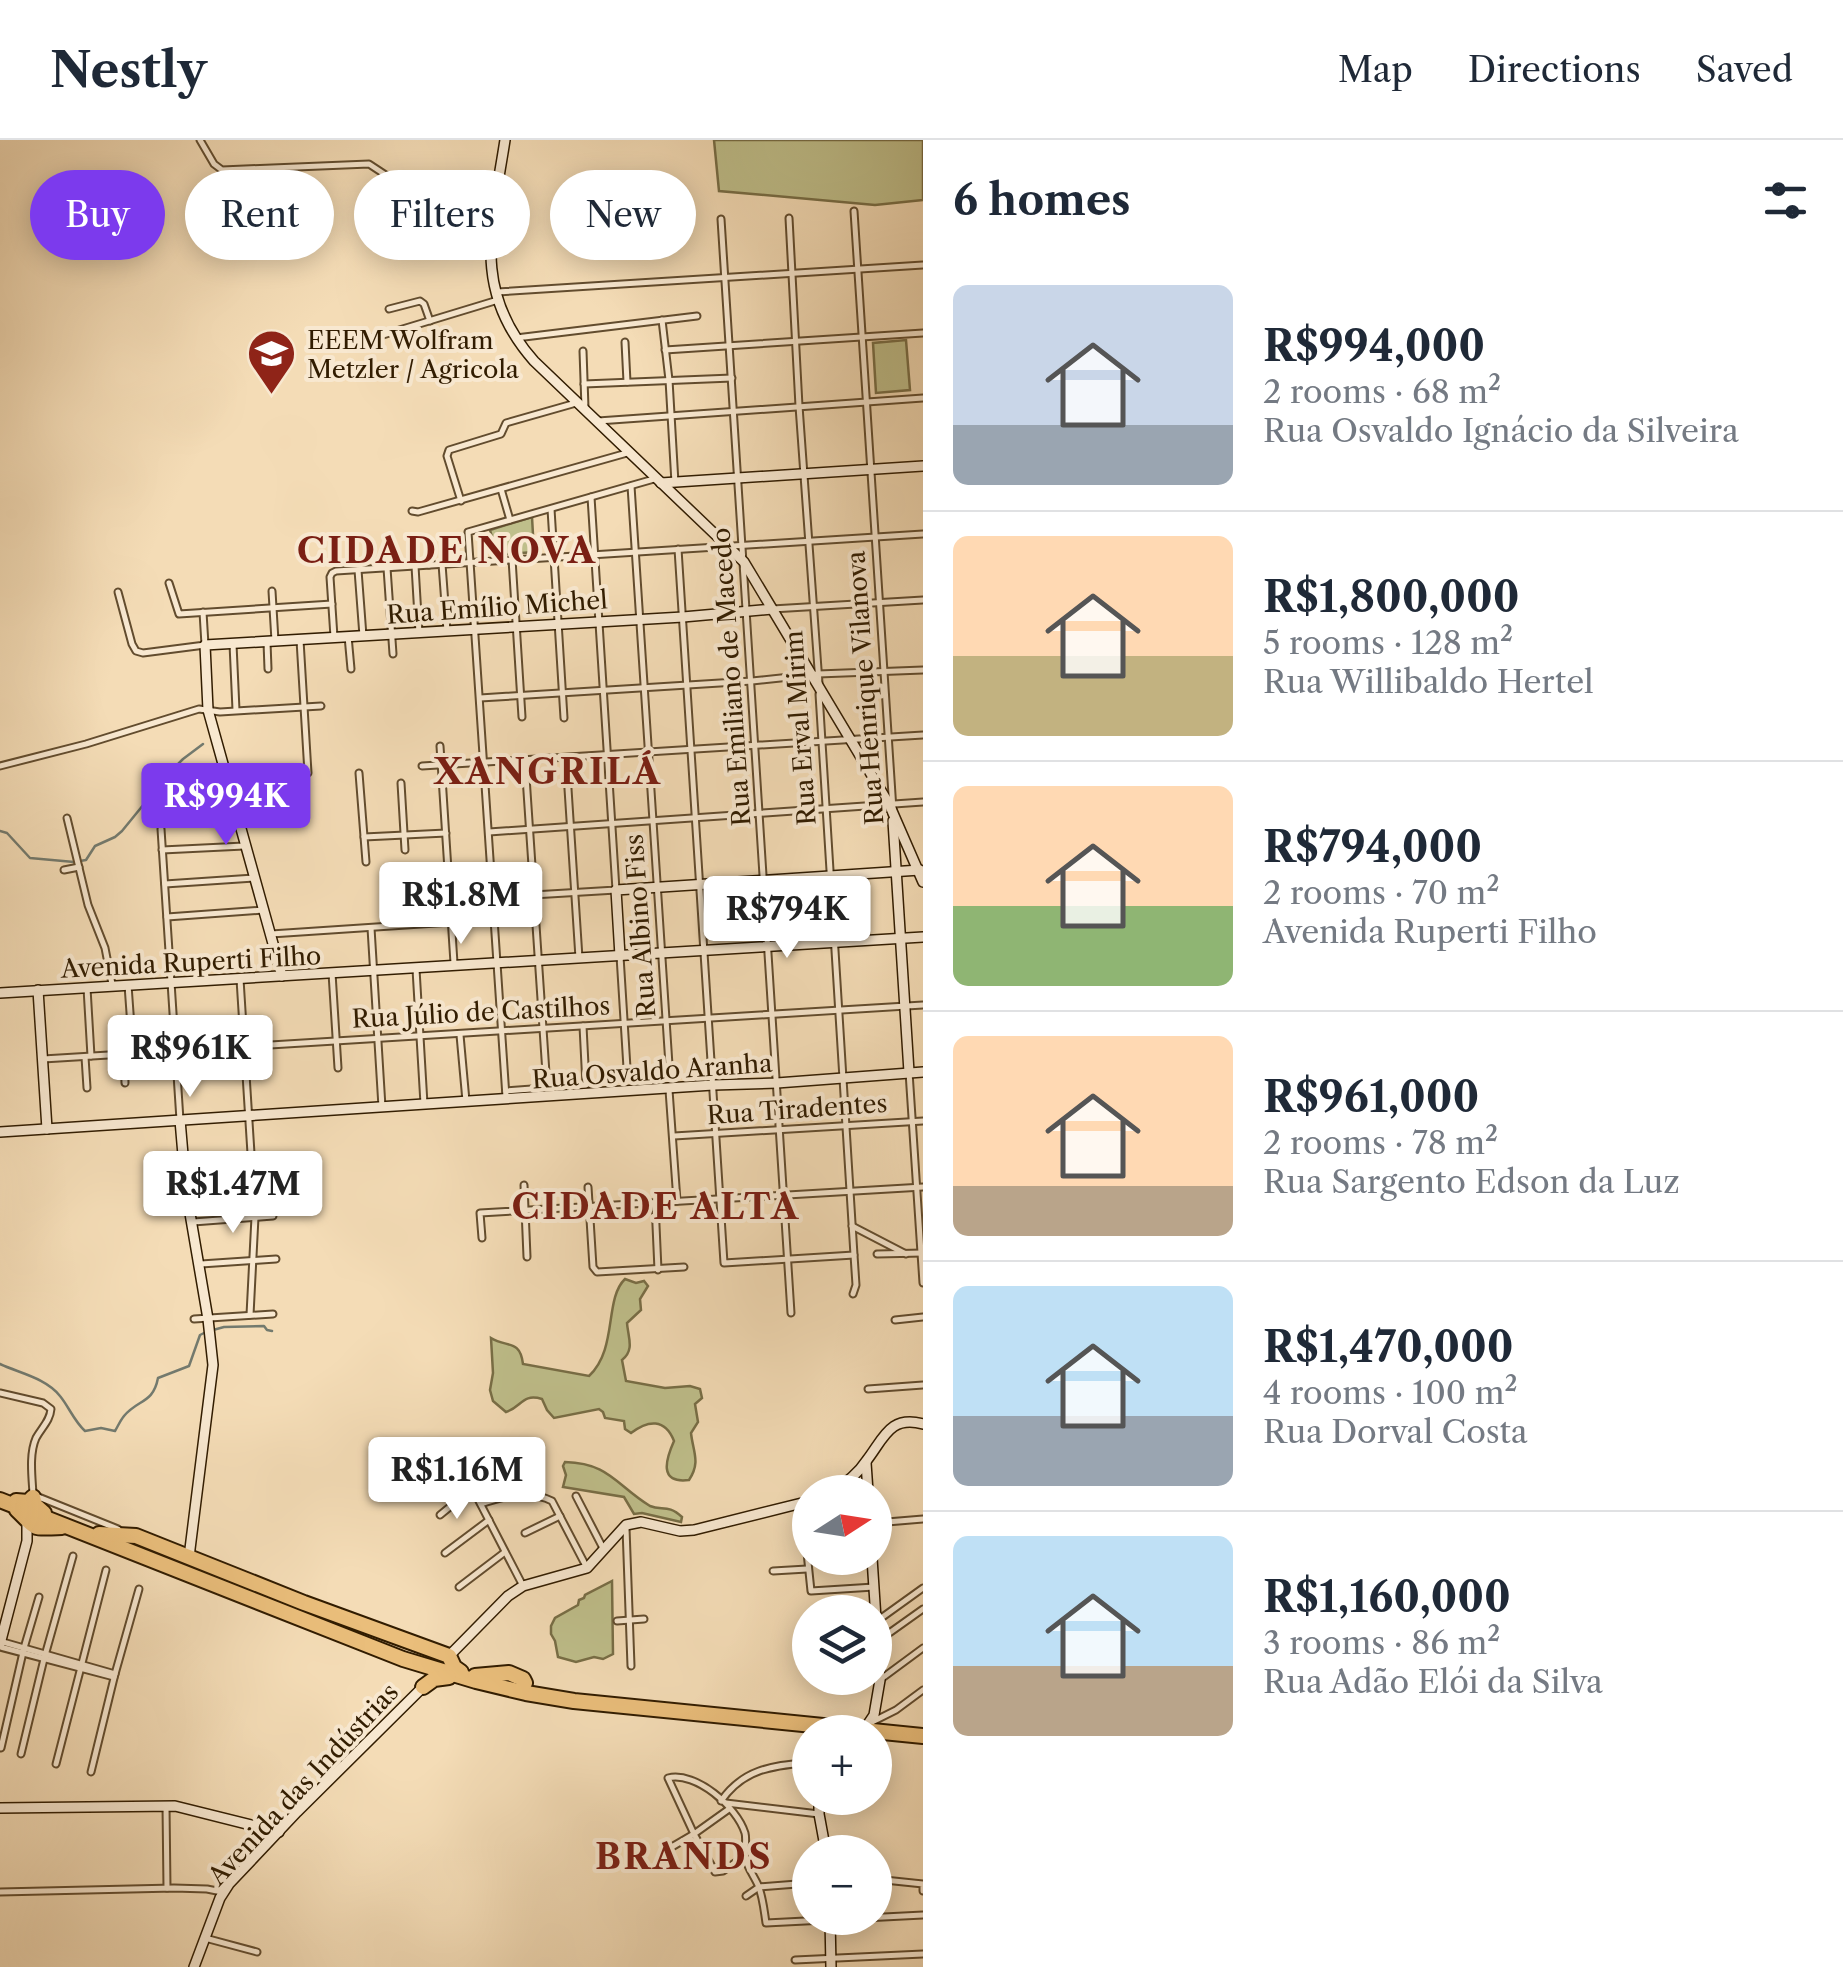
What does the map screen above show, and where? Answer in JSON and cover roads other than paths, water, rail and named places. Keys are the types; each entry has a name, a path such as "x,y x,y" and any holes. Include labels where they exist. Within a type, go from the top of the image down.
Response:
{"highway":[{"path":"5,1500 33,1516 404,1659 515,1688 590,1702 792,1721"},
{"path":"33,1516 99,1534 348,1634 468,1676"},
{"path":"99,1534 136,1536 450,1656"},
{"path":"431,1663 450,1656"},
{"path":"450,1656 454,1667 468,1676"},
{"path":"404,1659 424,1670 423,1687"},
{"path":"423,1687 437,1678 468,1676"},
{"path":"892,1732 923,1736"}],"main road":[{"path":"500,170 505,140"},
{"path":"490,260 496,296 515,338 534,361 744,562 892,807 923,882"},
{"path":"659,480 923,466"},
{"name":"Rua Emílio Michel","path":"205,646 772,609"},
{"path":"205,646 208,710 282,976"},
{"name":"Rua Henrique Vilanova","path":"892,807 908,1072"},
{"path":"620,956 616,890 921,870"},
{"name":"Avenida Ruperti Filho","path":"0,993 923,938"},
{"path":"38,990 47,1129"},
{"name":"Rua Osvaldo Aranha","path":"0,1132 466,1102 506,1096 923,1072"},
{"path":"180,1120 190,1222 212,1346 212,1376 189,1557"},
{"path":"855,1475 894,1426 923,1424"},
{"path":"866,1463 867,1475"},
{"path":"450,1656 508,1596 523,1586 587,1568 626,1524 640,1522 680,1531 694,1530 792,1506"},
{"path":"0,1644 33,1516"},
{"path":"873,1575 874,1595"},
{"name":"Avenida das Indústrias","path":"194,1967 223,1892 423,1687"},
{"path":"0,1808 166,1806 279,1832"},
{"path":"830,1935 831,1963"}],"street":[{"path":"200,140 222,170 363,163 376,170"},
{"name":"Rua Henrique Vilanova","path":"854,210 892,807"},
{"name":"Rua Emiliano de Macedo","path":"721,218 791,1313"},
{"name":"Rua Erval Mirim","path":"789,218 854,1294"},
{"path":"350,344 430,321 496,296 725,276 923,265"},
{"path":"389,310 420,301 430,321"},
{"path":"515,338 696,316"},
{"path":"662,320 675,496"},
{"path":"666,350 923,332"},
{"path":"624,342 627,382"},
{"path":"461,500 446,456 452,449 501,434 506,423 582,405 583,350"},
{"path":"584,384 732,378"},
{"path":"598,421 923,398"},
{"path":"415,512 630,452"},
{"path":"583,1026 586,1084 506,1096 468,532 659,480"},
{"name":"Rua Albino Fiss","path":"632,486 669,1065"},
{"path":"501,489 510,520"},
{"path":"450,900 616,890 592,497"},
{"path":"551,508 564,718"},
{"path":"334,637 331,574 336,572 923,534"},
{"path":"428,544 429,565"},
{"path":"678,549 724,1264 854,1255"},
{"path":"512,560 522,716"},
{"path":"442,564 447,631"},
{"path":"415,566 418,633"},
{"path":"387,568 392,654"},
{"path":"358,570 362,636"},
{"path":"169,582 179,614 332,604"},
{"path":"268,669 272,591"},
{"name":"Rua Emílio Michel","path":"118,592 136,651 205,646"},
{"name":"Rua Emílio Michel","path":"772,609 923,600"},
{"path":"203,612 205,646"},
{"path":"348,636 351,668"},
{"path":"226,778 308,773 300,640"},
{"path":"233,644 236,710"},
{"path":"480,698 923,670"},
{"path":"0,766 200,709 321,706"},
{"path":"422,766 923,735"},
{"path":"440,746 454,966"},
{"path":"566,758 579,958"},
{"path":"525,761 547,1088"},
{"path":"359,773 366,862"},
{"path":"401,783 406,850"},
{"path":"488,832 923,802"},
{"path":"67,818 88,905 105,948 112,986"},
{"path":"161,829 180,1120"},
{"path":"364,837 446,833"},
{"path":"162,850 245,846"},
{"path":"64,870 78,867"},
{"path":"164,884 254,878"},
{"path":"166,916 264,910"},
{"path":"270,934 452,922"},
{"path":"371,928 382,1107"},
{"path":"620,956 627,1068"},
{"path":"416,969 424,1104"},
{"path":"332,974 338,1068"},
{"path":"240,979 254,1217 250,1315"},
{"path":"128,985 133,1054"},
{"path":"87,988 87,1088"},
{"name":"Rua Júlio de Castilhos","path":"42,1059 923,1005"},
{"path":"460,1034 466,1102"},
{"path":"124,1054 125,1084"},
{"name":"Rua Henrique Vilanova","path":"908,1072 920,1187 923,1283"},
{"path":"669,1088 678,1202"},
{"name":"Rua Tiradentes","path":"674,1136 923,1121"},
{"path":"167,1181 274,1173"},
{"path":"524,1185 527,1257"},
{"path":"588,1187 596,1272 684,1268"},
{"path":"482,1238 480,1214 920,1187"},
{"path":"655,1203 658,1270"},
{"path":"190,1222 274,1216"},
{"path":"852,1226 906,1254"},
{"path":"877,1254 922,1253"},
{"path":"198,1264 276,1259"},
{"path":"194,1320 273,1314"},
{"path":"895,1320 923,1317"},
{"path":"868,1389 923,1385"},
{"path":"0,1393 43,1403 51,1409 32,1452 33,1516 136,1536"},
{"path":"466,1476 523,1586"},
{"path":"440,1515 472,1488"},
{"path":"481,1504 507,1496 546,1498 552,1502 587,1568"},
{"path":"576,1496 604,1550"},
{"path":"526,1533 560,1516"},
{"path":"445,1553 489,1520"},
{"path":"892,1522 923,1520"},
{"path":"626,1524 631,1666"},
{"path":"459,1587 505,1552"},
{"path":"21,1754 72,1556"},
{"path":"56,1764 106,1570"},
{"path":"773,1572 792,1570"},
{"path":"809,1575 810,1591 815,1592 874,1587"},
{"path":"892,1610 923,1588"},
{"path":"91,1772 139,1589"},
{"path":"1,1748 39,1597"},
{"path":"892,1630 923,1609"},
{"path":"617,1621 644,1619"},
{"path":"0,1644 115,1676"},
{"path":"892,1671 923,1648"},
{"path":"888,1715 923,1690"},
{"path":"722,1801 736,1782 765,1768 792,1764"},
{"path":"745,1856 715,1872 668,1778 682,1776 698,1781 722,1801 744,1832 745,1856 760,1887 766,1923 792,1921"},
{"path":"722,1801 792,1810"},
{"path":"166,1806 167,1888"},
{"path":"670,1848 728,1809"},
{"path":"892,1882 923,1888"},
{"path":"746,1896 760,1887 792,1885"},
{"path":"0,1892 167,1888 223,1892"},
{"path":"892,1916 923,1915"},
{"path":"205,1938 256,1952"},
{"path":"795,1960 831,1963 923,1954"}],"waterway":[{"path":"80,861 86,860 95,846 122,831 150,792 203,744"},
{"path":"0,831 7,833 30,858 74,862"},
{"path":"213,1330 264,1326 272,1331"},
{"path":"0,1364 54,1390 85,1431 115,1431 129,1411 153,1393 158,1378 189,1366 200,1335 206,1332"}],"place":[{"name":"EEEM Wolfram Metzler / Agricola","path":"272,396"}],"district":[{"name":"CIDADE NOVA","path":"447,551"},
{"name":"XANGRILÁ","path":"548,772"},
{"name":"CIDADE ALTA","path":"656,1207"},
{"name":"BRANDS","path":"684,1857"}]}
